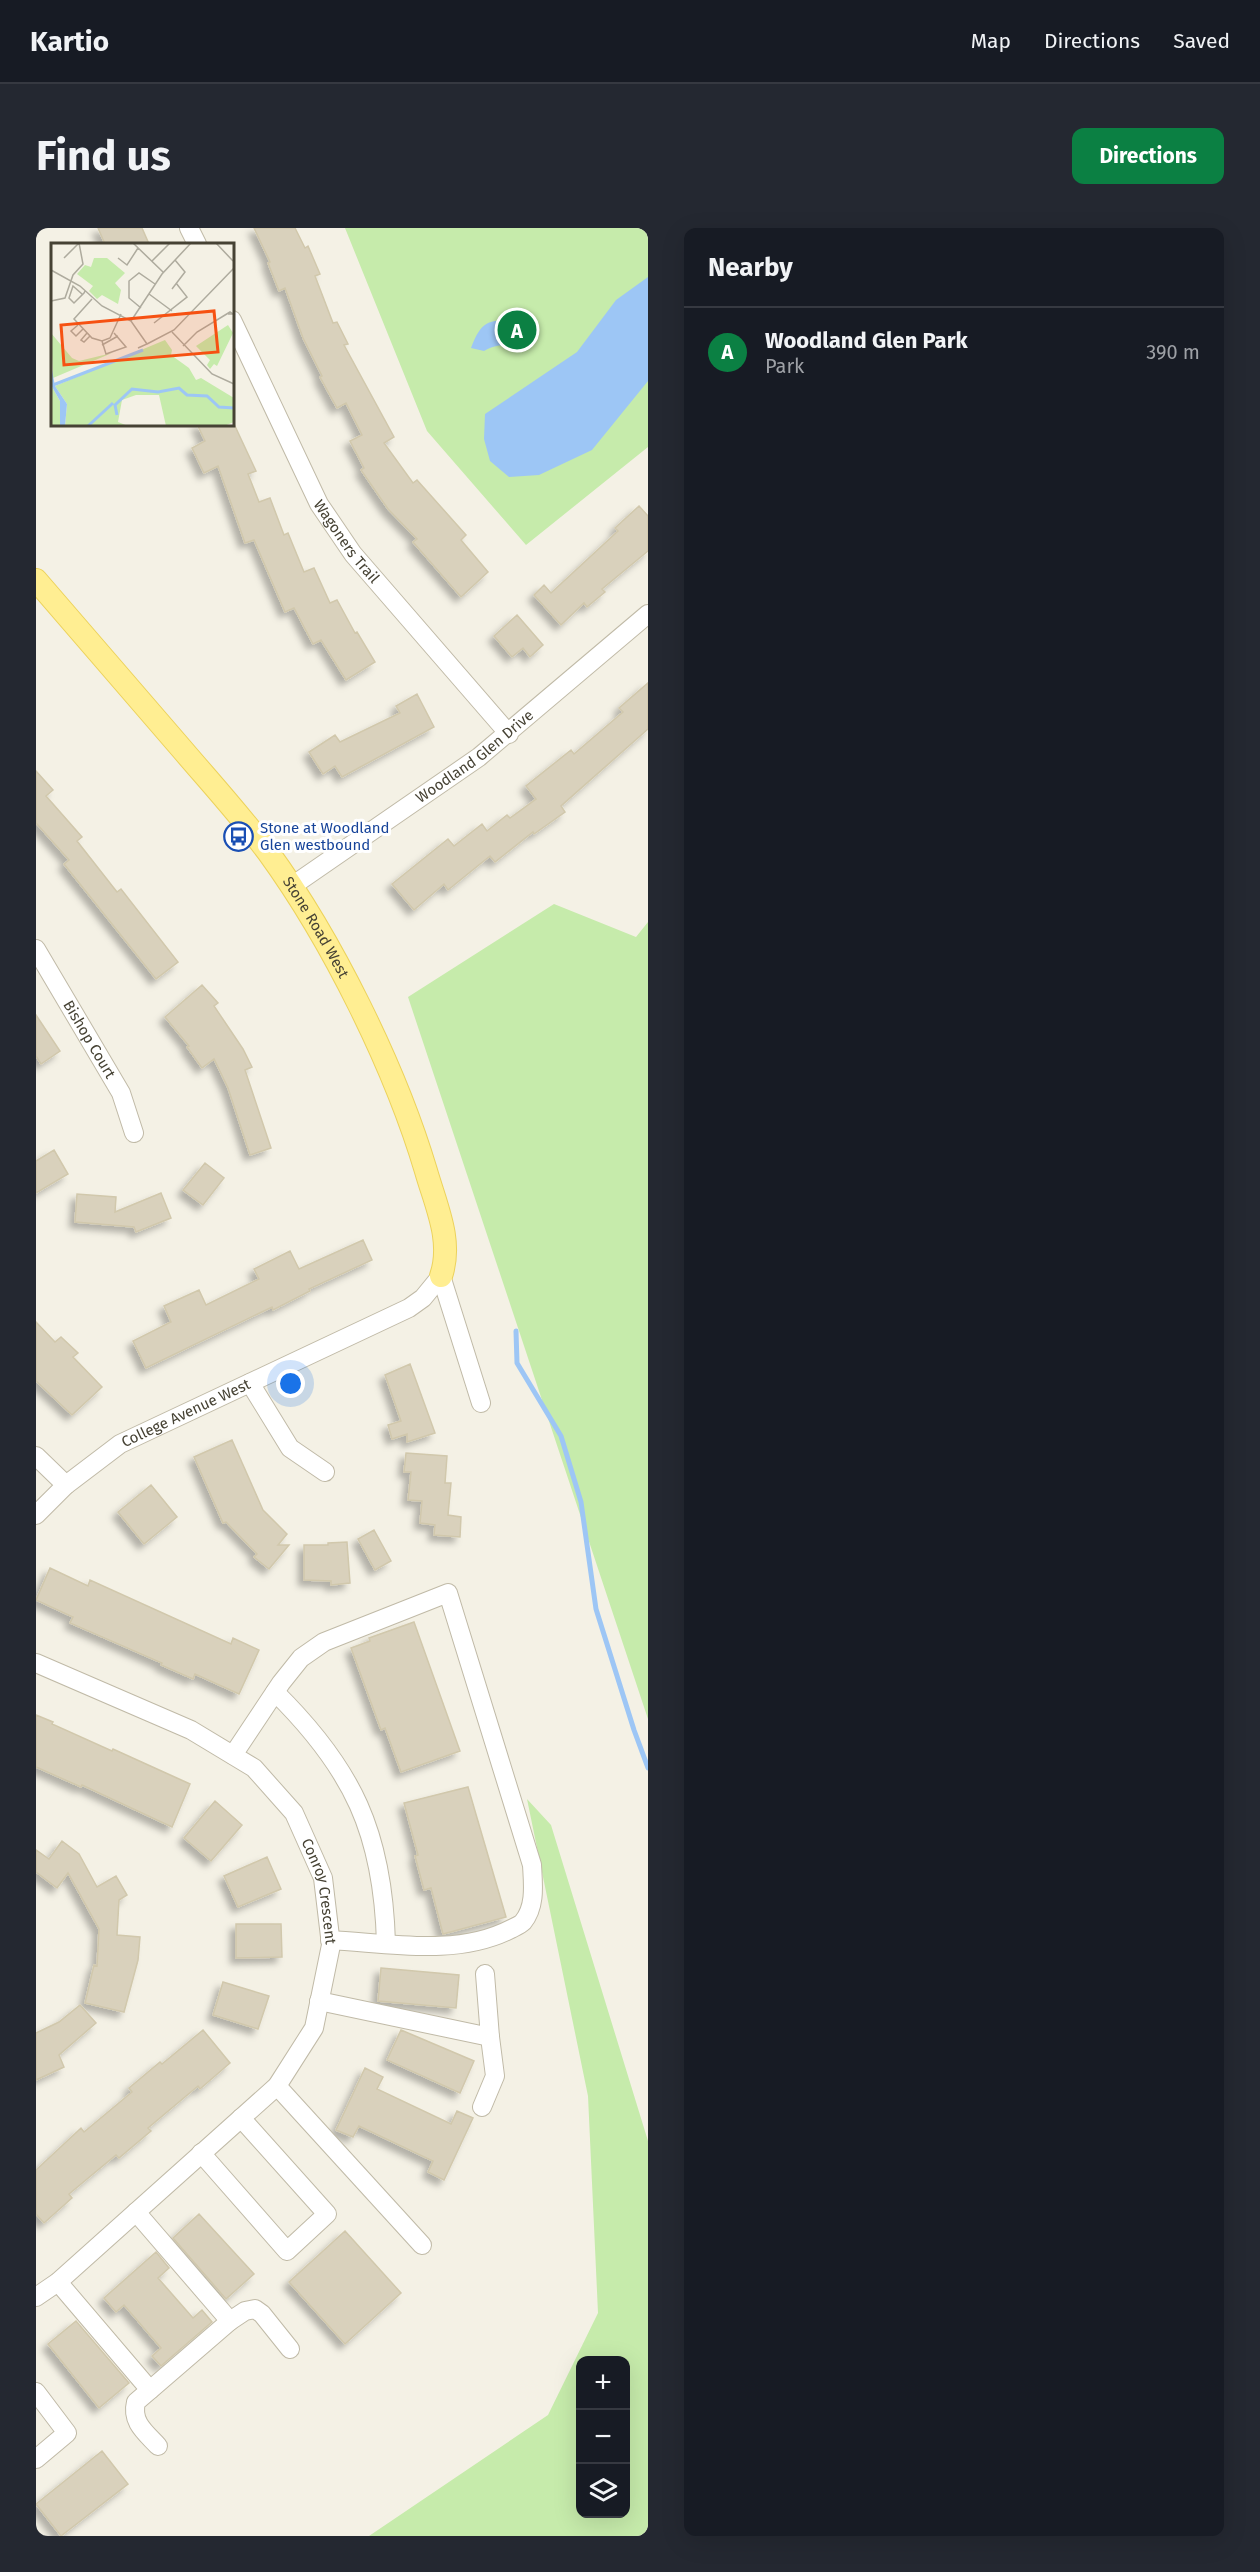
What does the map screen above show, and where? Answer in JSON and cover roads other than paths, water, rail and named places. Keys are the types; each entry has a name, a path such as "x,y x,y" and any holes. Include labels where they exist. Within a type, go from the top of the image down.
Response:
{"main road":[{"name":"Stone Road West","path":"36,580 226,800 267,850 292,886 341,972 381,1054 419,1149 446,1242 446,1262 441,1276"}],"street":[{"path":"189,228 196,243"},
{"name":"Wagoners Trail","path":"234,324 319,504 353,554 509,734"},
{"name":"Woodland Glen Drive","path":"292,886 479,757 509,734 648,614"},
{"name":"Bishop Court","path":"36,949 121,1093 134,1133"},
{"path":"441,1276 481,1403"},
{"name":"College Avenue West","path":"36,1515 66,1485 120,1444 409,1308 423,1298 441,1276"},
{"path":"250,1383 290,1448 325,1472"},
{"path":"36,1456 66,1485"},
{"path":"232,1755 301,1658 324,1642 448,1593 532,1865 534,1898 522,1923 501,1935 471,1943 442,1946 330,1940"},
{"name":"Conroy Crescent","path":"36,1663 191,1730 254,1768 294,1813 323,1878 330,1940 314,2028 277,2086 58,2282 36,2297"},
{"path":"275,1692 309,1726 339,1767 363,1811 378,1859 385,1904 386,1943"},
{"path":"482,2107 495,2076 485,1974"},
{"path":"319,2001 490,2037"},
{"path":"277,2086 422,2246"},
{"path":"201,2153 287,2251 327,2214 241,2118"},
{"path":"136,2212 230,2321"},
{"path":"58,2282 150,2390"},
{"path":"158,2446 136,2423 134,2416 136,2402 230,2321 245,2311 255,2309 262,2314 290,2349"},
{"path":"36,2392 67,2433 36,2459"}],"water":[{"path":"648,277 648,381 592,450 539,475 509,477 490,461 484,439 485,414 577,352 616,300"},
{"path":"522,318 517,340 484,351 471,348 480,330 489,322"}],"waterway":[{"path":"516,1331 517,1363 561,1436 581,1502 596,1609 648,1768"}],"place":[{"name":"Woodland Glen Park","path":"517,330"},
{"name":"Stone at Woodland Glen westbound","path":"239,837"}]}
